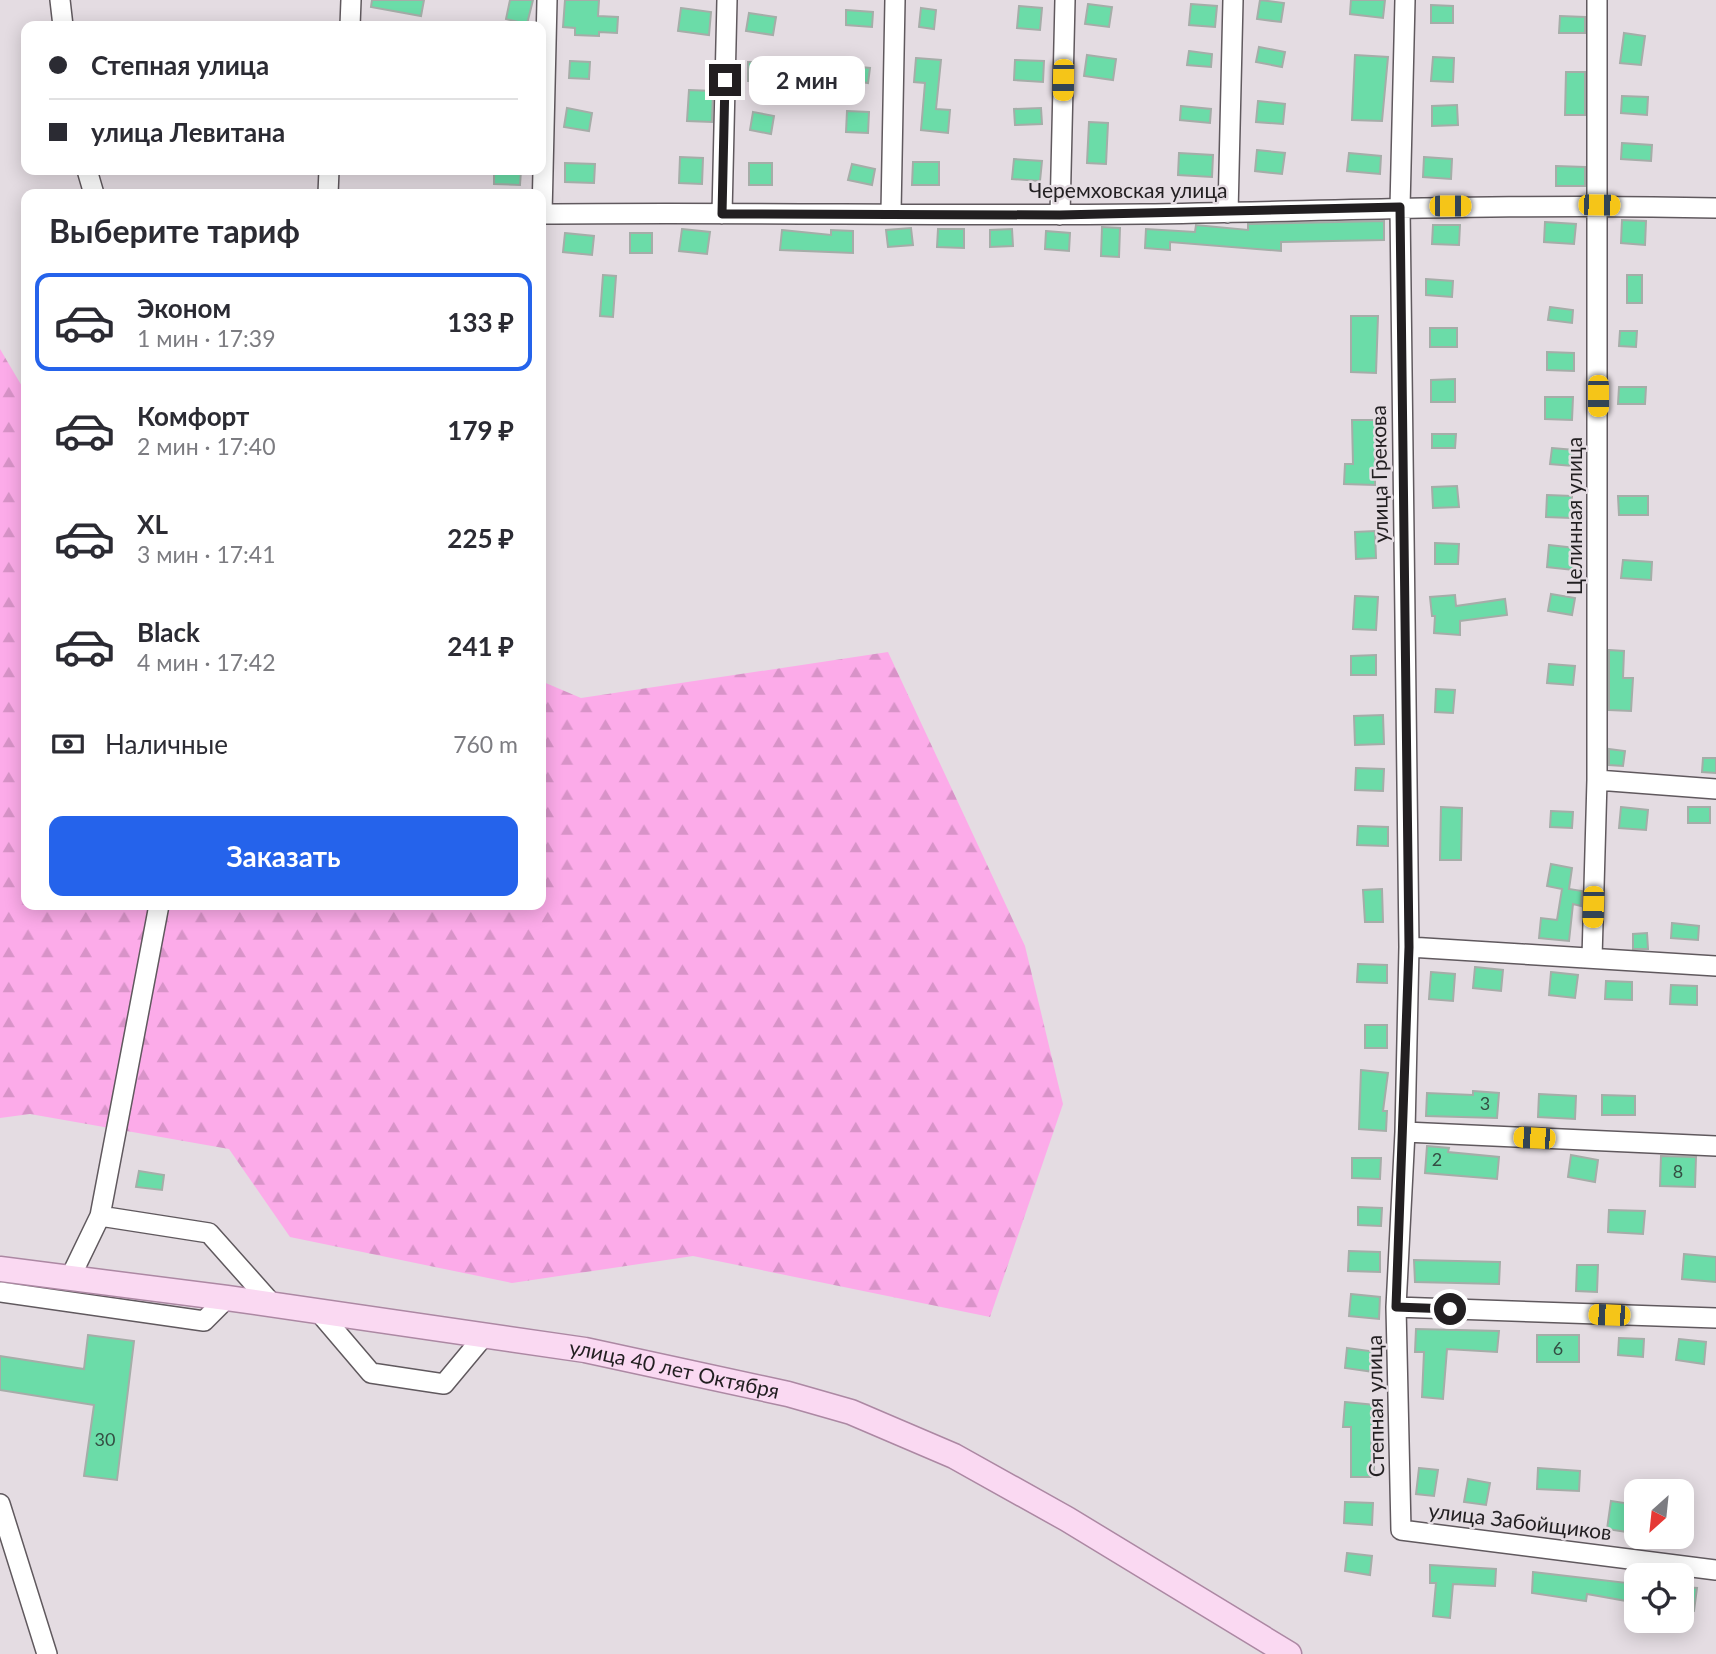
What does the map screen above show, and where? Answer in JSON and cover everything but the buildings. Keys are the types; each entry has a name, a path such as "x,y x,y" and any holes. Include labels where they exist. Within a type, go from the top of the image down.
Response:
{"main road":[{"name":"улица 40 лет Октября","path":"0,1269 227,1298 585,1350 718,1376 851,1412 954,1456 1067,1518 1289,1654"}],"street":[{"path":"60,0 62,21"},
{"path":"350,21 351,0"},
{"path":"546,36 547,0"},
{"path":"722,214 727,0"},
{"path":"891,212 895,0"},
{"path":"1060,215 1065,0"},
{"path":"1228,213 1233,0"},
{"name":"улица Грекова","path":"1396,1307 1405,1132 1409,947 1400,207 1405,0"},
{"name":"Целинная улица","path":"1592,958 1597,780 1597,0"},
{"name":"Черемховская улица","path":"546,214 891,212 1060,215 1400,207 1599,205 1716,208"},
{"path":"1597,780 1716,789"},
{"path":"70,1278 100,1216 158,910"},
{"path":"1409,947 1716,966"},
{"path":"1405,1132 1716,1146"},
{"path":"100,1216 209,1233 274,1306"},
{"path":"0,1292 204,1321 227,1298"},
{"name":"Степная улица","path":"1401,1530 1396,1307 1716,1318"},
{"path":"319,1312 371,1373 444,1384 484,1336"},
{"path":"0,1504 47,1654"},
{"name":"улица Забойщиков","path":"1401,1530 1716,1570"}],"green space":[{"path":"0,349 21,385 21,910 546,910 546,683 581,698 888,652 1025,946 1063,1104 990,1317 693,1256 512,1283 290,1237 229,1149 30,1114 0,1118"}],"route":[{"path":"725,80 722,214 891,212 1060,215 1400,207 1409,947 1405,1132 1396,1307 1450,1309"}]}
